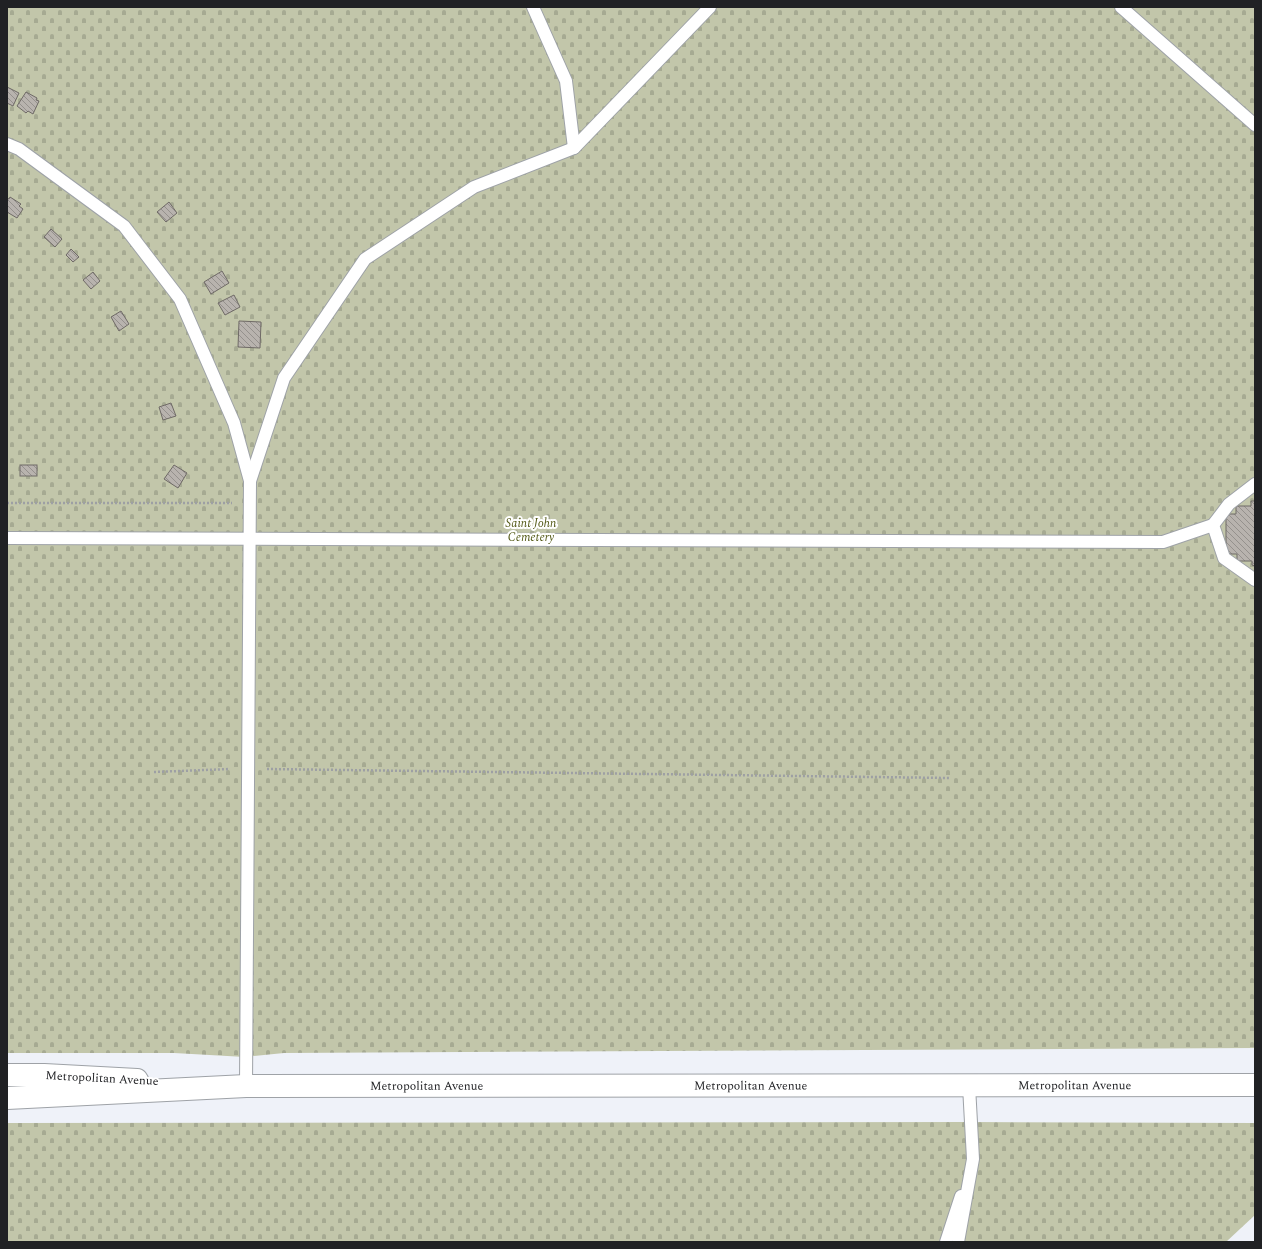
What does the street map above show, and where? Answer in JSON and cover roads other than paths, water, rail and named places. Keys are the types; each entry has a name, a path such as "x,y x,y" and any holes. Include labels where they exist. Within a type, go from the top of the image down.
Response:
{"main road":[{"name":"Metropolitan Avenue","path":"7,1075 44,1075 246,1086"},
{"name":"Metropolitan Avenue","path":"7,1098 246,1086 1255,1085"}],"lane":[{"path":"532,7 566,81 574,148"},
{"path":"250,481 284,378 364,259 474,187 574,148 710,7"},
{"path":"1122,7 1255,125"},
{"path":"7,144 19,149 124,226 180,300 234,423 250,481 246,1086"},
{"path":"7,538 1163,542 1213,525 1228,504 1255,484"},
{"path":"1213,525 1224,558 1255,580"},
{"path":"958,1242 973,1159 969,1086"},
{"path":"946,1242 973,1159"}],"park label":[{"name":"Saint John Cemetery","path":"531,530"}]}
